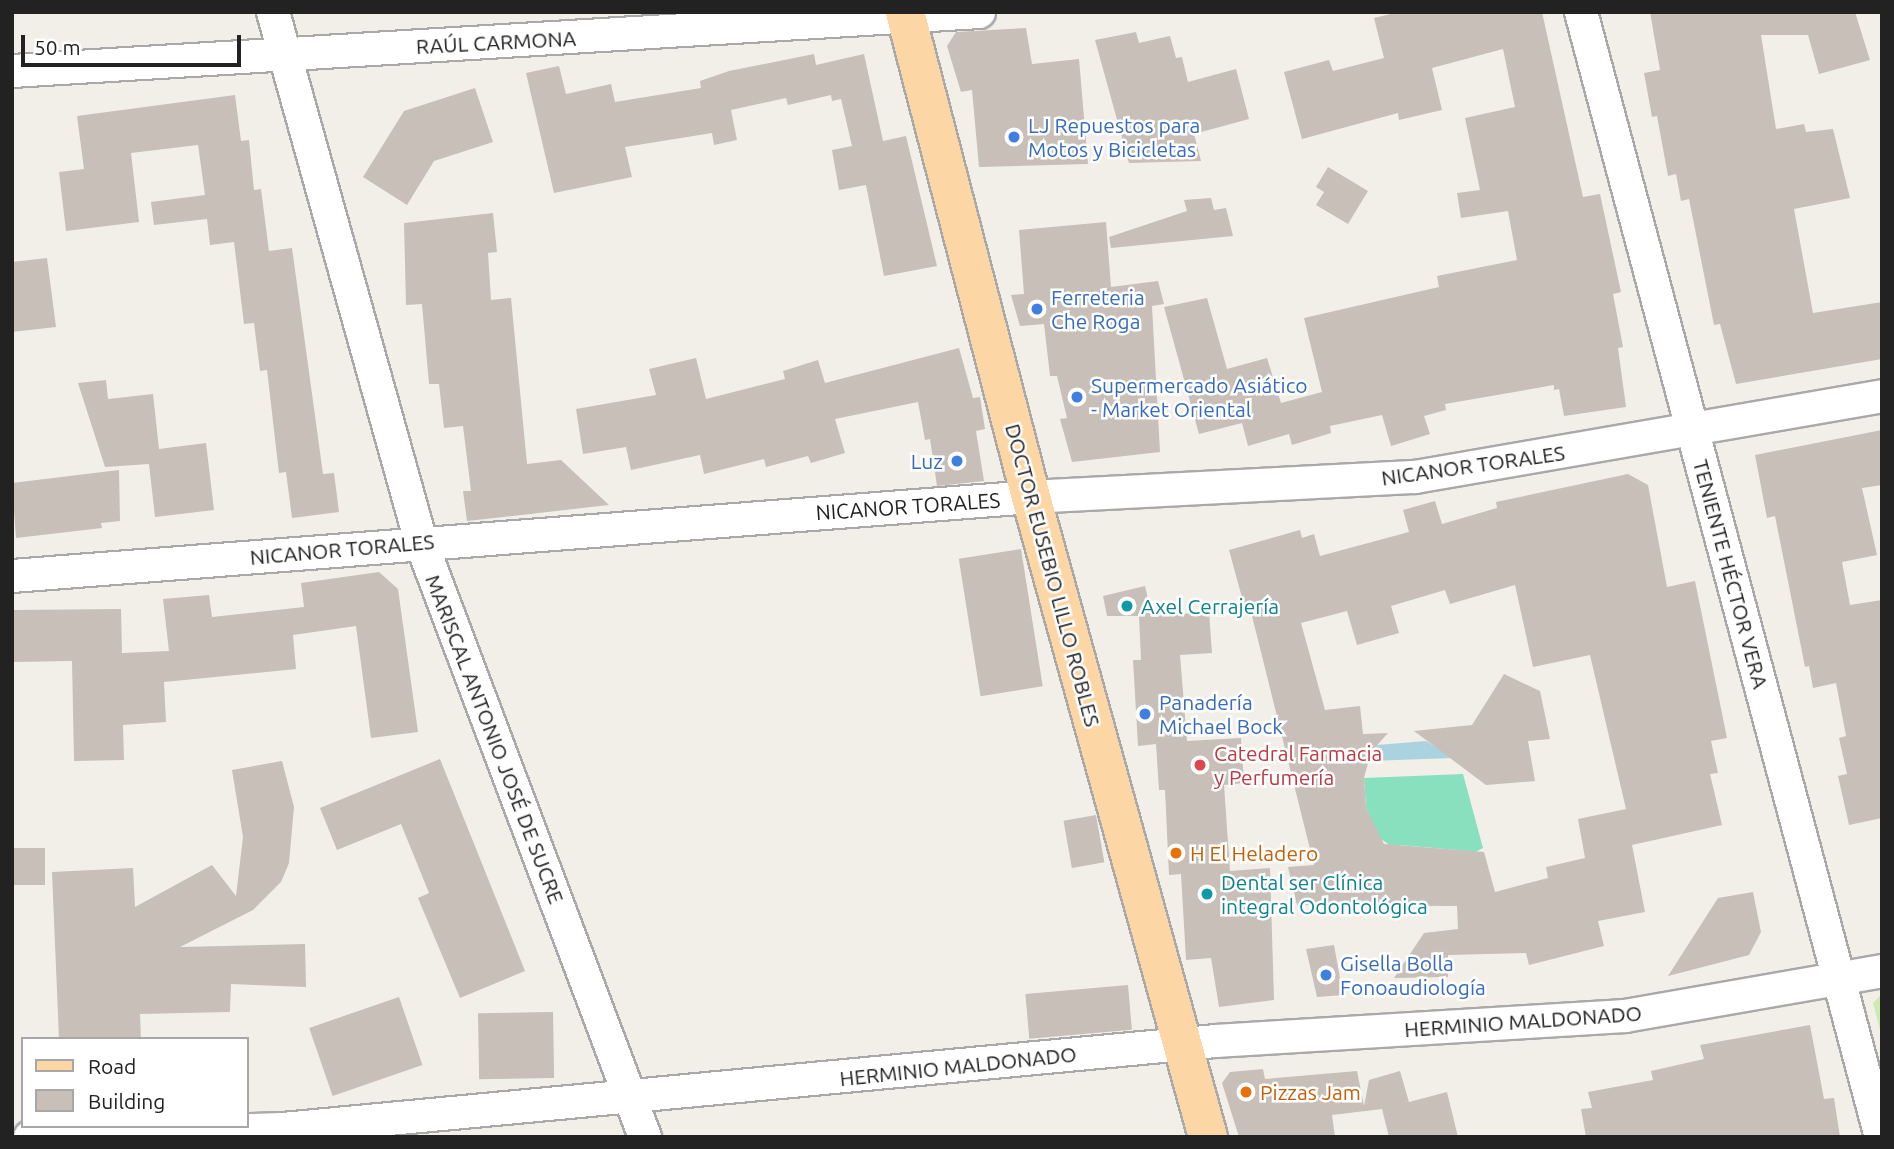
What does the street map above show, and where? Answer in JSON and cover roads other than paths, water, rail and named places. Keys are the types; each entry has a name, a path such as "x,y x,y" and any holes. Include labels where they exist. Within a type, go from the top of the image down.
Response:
{"main road":[{"name":"DOCTOR EUSEBIO LILLO ROBLES","path":"906,16 1031,497 1208,1137"}],"street":[{"name":"MARISCAL ANTONIO JOSÉ DE SUCRE","path":"272,12 421,542 628,1098 645,1137"},
{"name":"RAÚL CARMONA","path":"12,71 979,12"},
{"name":"TENIENTE HÉCTOR VERA","path":"1581,12 1881,1137"},
{"name":"NICANOR TORALES","path":"12,576 421,542 1031,497 1415,477 1882,396"},
{"name":"HERMINIO MALDONADO","path":"30,1137 283,1133 1184,1044 1625,1016 1882,971"}],"water":[{"path":"1426,741 1453,758 1369,761 1377,745"}],"place":[{"name":"LJ Repuestos para Motos y Bicicletas","path":"1014,137"},
{"name":"Ferreteria Che Roga","path":"1037,309"},
{"name":"Supermercado Asiático - Market Oriental","path":"1077,397"},
{"name":"Luz","path":"957,461"},
{"name":"Axel Cerrajería","path":"1127,606"},
{"name":"Panadería Michael Bock","path":"1145,714"},
{"name":"Catedral Farmacia y Perfumería","path":"1200,765"},
{"name":"H El Heladero","path":"1176,853"},
{"name":"Dental ser Clínica integral Odontológica","path":"1207,894"},
{"name":"Gisella Bolla Fonoaudiología","path":"1326,975"},
{"name":"Pizzas Jam","path":"1246,1092"}]}
